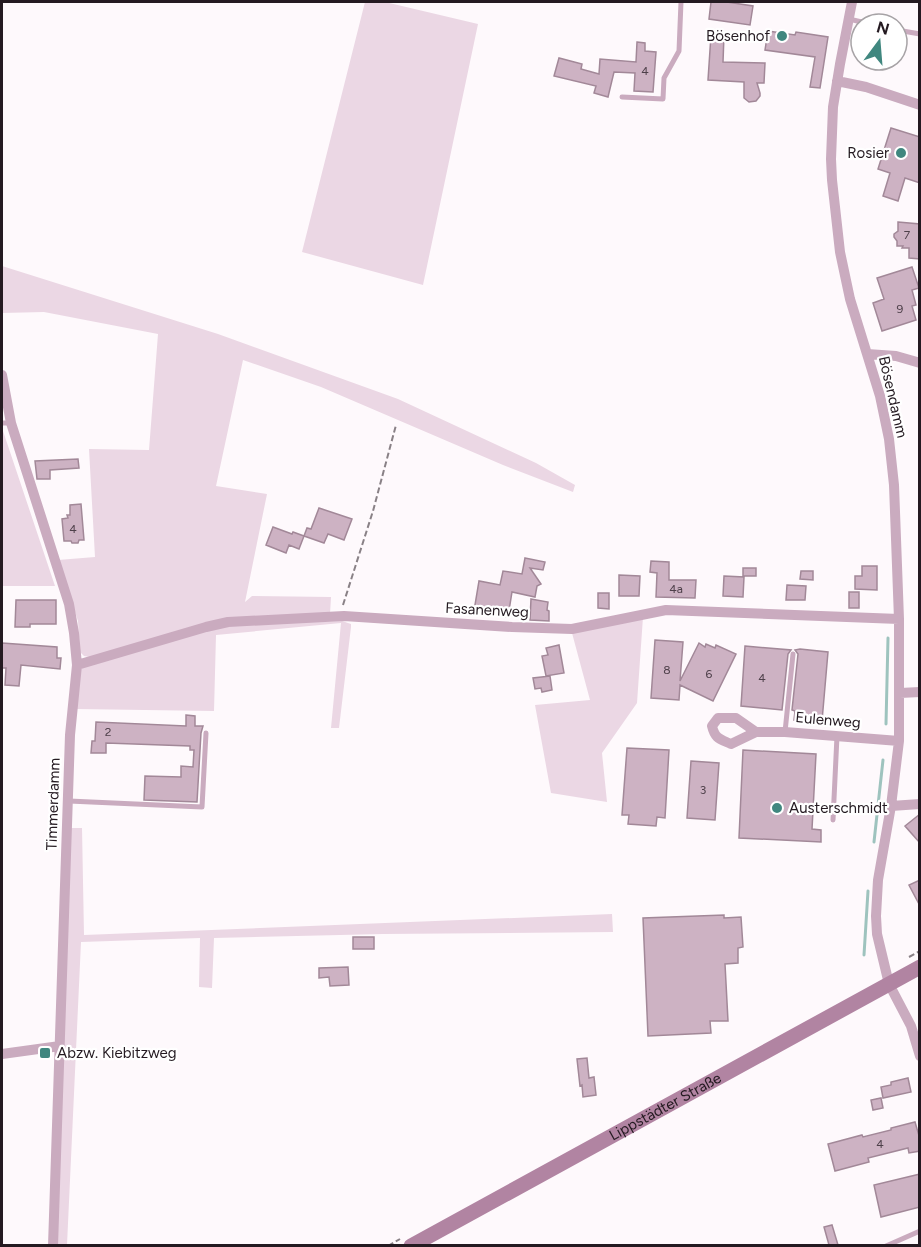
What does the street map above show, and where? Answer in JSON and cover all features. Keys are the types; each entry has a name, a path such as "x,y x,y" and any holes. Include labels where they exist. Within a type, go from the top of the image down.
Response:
{"main road":[{"name":"Lippstädter Straße","path":"411,1245 920,967"}],"street":[{"name":"Bösendamm","path":"852,2 833,107 832,180 840,252 847,288 880,396 889,439 894,485 899,619 899,741 878,880 876,916 889,984 911,1026 920,1056"},
{"path":"837,81 866,87 920,105"},
{"path":"867,354 896,356 920,363"},
{"name":"Timmerdamm","path":"2,375 6,423 69,604 77,665 70,735 52,1245"},
{"name":"Fasanenweg","path":"77,665 228,622 341,616 572,629 666,610 899,619"},
{"path":"900,693 920,692"},
{"name":"Eulenweg","path":"756,732 899,741"},
{"path":"891,806 920,804"},
{"path":"2,1054 60,1046"}],"lane":[{"path":"622,96 663,99 664,78 679,51 681,2"},
{"path":"784,732 793,654"},
{"path":"69,801 202,807 206,733"},
{"path":"833,820 837,736"},
{"path":"886,1245 920,1232"}],"path":[{"path":"341,616 396,425"}],"shaded area":[{"path":"365,2 385,2 478,24 423,285 302,252"},
{"path":"2,266 218,334 398,399 536,463 575,485 573,492 503,465 321,387 243,360 216,486 267,494 245,602 252,596 331,597 330,614 227,618 90,657 84,656 80,652 78,621 58,560 95,557 89,449 149,450 158,334 44,312 2,313"},
{"path":"2,428 55,586 2,586"},
{"path":"643,617 637,703 602,753 607,802 551,793 535,705 590,700 572,633"},
{"path":"342,621 351,624 351,627 339,728 331,728 341,623 216,635 214,711 76,709 81,668 228,624"},
{"path":"71,828 82,828 84,935 612,914 613,932 214,938 212,988 199,987 200,938 81,942 67,1245 54,1246"}],"building":[{"path":"711,2 753,6 750,25 709,19"},
{"path":"768,31 828,37 820,88 810,87 815,57 765,50"},
{"path":"711,35 724,35 723,62 765,63 764,83 757,83 760,96 756,101 749,102 744,98 744,82 708,80"},
{"path":"637,42 645,43 645,51 656,52 653,92 634,91 635,73 614,72 608,97 594,93 596,86 554,76 559,58 582,64 581,69 599,74 600,59 636,62"},
{"name":"Rosier","path":"891,128 920,137 920,183 905,178 898,201 883,196 890,173 878,169"},
{"path":"898,222 920,224 920,259 909,258 909,248 897,246 894,234 898,231"},
{"path":"912,267 919,288 912,290 916,305 912,306 916,320 882,331 873,303 884,299 877,278"},
{"path":"78,459 79,468 50,470 50,479 37,479 35,461"},
{"path":"81,504 84,540 79,540 78,543 64,541 62,519 70,515 70,505"},
{"path":"319,508 352,519 344,540 328,534 324,543 304,536 307,528 311,529"},
{"path":"273,527 304,536 299,549 289,545 286,553 266,545"},
{"path":"525,558 545,562 543,570 530,568 541,584 537,586 535,597 512,592 508,617 474,611 479,581 500,585 503,571 522,574"},
{"path":"651,561 669,562 669,580 696,580 695,598 656,597 657,573 650,572"},
{"path":"862,566 877,566 877,590 855,589 855,576 862,576"},
{"path":"743,568 756,568 756,576 743,576"},
{"path":"801,571 813,571 813,580 800,579"},
{"path":"619,575 640,576 639,596 619,596"},
{"path":"724,576 744,577 743,597 723,596"},
{"path":"787,585 806,586 805,600 786,600"},
{"path":"849,592 859,592 859,608 849,608"},
{"path":"598,593 609,593 609,609 598,608"},
{"path":"531,599 548,602 549,621 530,620"},
{"path":"16,600 56,600 56,624 30,624 30,627 15,627"},
{"path":"655,640 683,642 680,681 699,643 705,647 706,644 715,648 716,645 736,654 713,701 680,685 679,700 651,698"},
{"path":"2,643 57,647 57,658 61,658 60,669 21,665 19,686 5,685 6,668 2,668"},
{"path":"559,645 564,673 546,676 542,656 548,655 546,648"},
{"path":"745,646 791,650 788,654 782,710 741,706"},
{"path":"795,650 828,652 822,721 794,720 795,711 792,710 798,654"},
{"path":"550,676 552,690 542,692 541,688 535,689 533,678"},
{"path":"186,715 195,716 195,726 203,726 197,802 144,800 145,776 181,777 181,766 193,767 194,750 190,750 190,746 106,743 106,753 91,753 92,741 95,741 96,722 186,726"},
{"path":"627,748 669,750 665,818 657,817 656,826 628,824 629,815 622,815"},
{"name":"Austerschmidt","path":"743,750 816,754 812,829 821,830 821,842 739,838"},
{"path":"691,761 719,763 715,820 687,818"},
{"path":"920,814 920,843 905,826"},
{"path":"920,880 920,906 909,885"},
{"path":"724,915 724,918 741,917 743,947 738,948 738,963 725,964 728,1021 710,1021 711,1033 648,1036 643,918"},
{"path":"353,937 374,937 374,949 353,949"},
{"path":"348,967 349,985 330,986 329,977 319,978 319,968"},
{"path":"587,1058 589,1078 594,1077 596,1095 583,1097 577,1059"},
{"path":"908,1078 911,1092 883,1098 881,1087"},
{"path":"881,1098 883,1108 873,1110 871,1100"},
{"path":"915,1122 920,1139 920,1151 909,1153 908,1148 868,1158 869,1162 835,1171 828,1144 891,1130 891,1128"},
{"path":"920,1174 920,1207 881,1217 874,1185"},
{"path":"832,1225 838,1245 829,1245 824,1227"}],"waterway":[{"path":"886,724 888,638"},
{"path":"874,842 883,760"},
{"path":"864,955 868,891"}],"place":[{"name":"Bösenhof","path":"782,36"},
{"name":"Rosier","path":"901,153"},
{"name":"Austerschmidt","path":"777,808"},
{"name":"Abzw. Kiebitzweg","path":"45,1053"}]}
